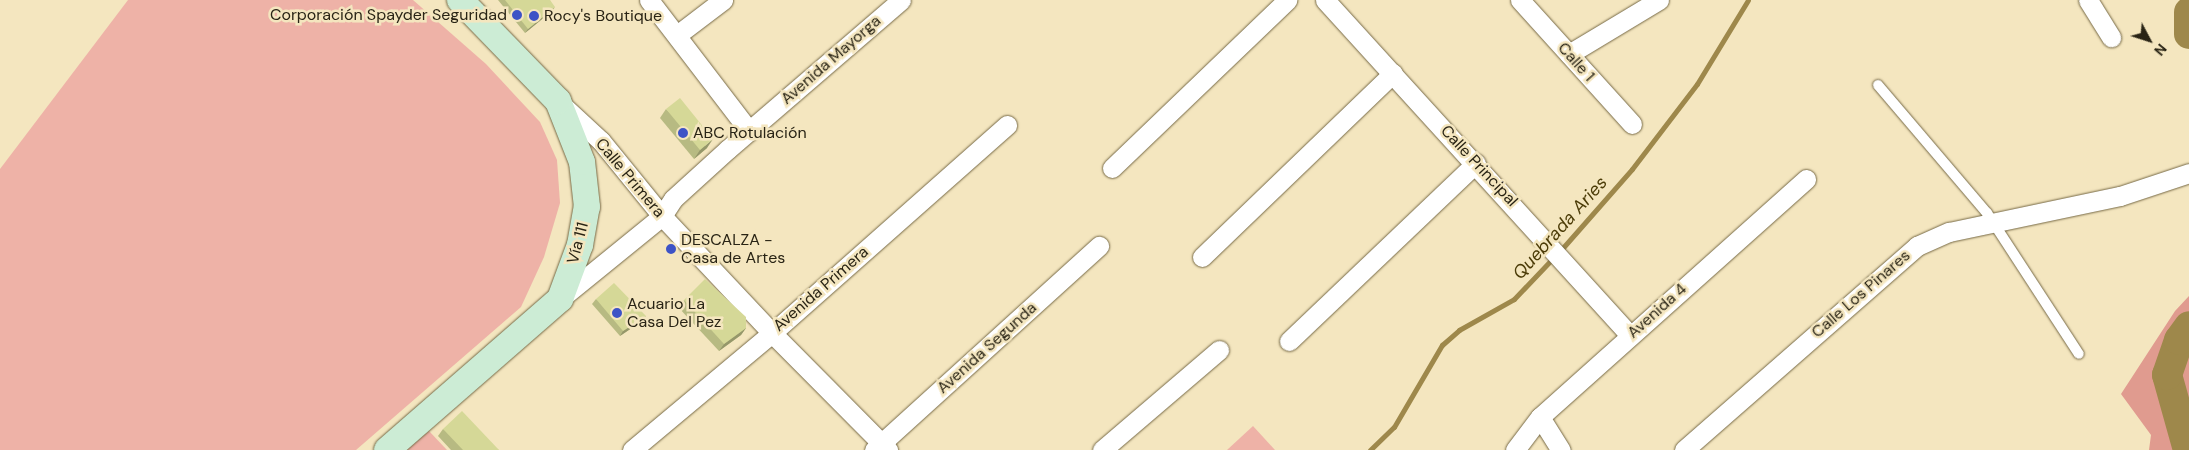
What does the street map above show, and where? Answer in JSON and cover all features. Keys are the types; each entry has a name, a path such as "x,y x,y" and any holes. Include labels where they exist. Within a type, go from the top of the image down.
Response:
{"main road":[{"name":"Vía 111","path":"387,450 560,299 580,245 587,207 582,162 558,101 460,0"}],"street":[{"path":"650,0 749,131"},
{"path":"677,35 723,0"},
{"name":"Avenida Mayorga","path":"560,299 662,216 673,199 901,0"},
{"path":"1112,168 1287,0"},
{"name":"Calle Principal","path":"1325,0 1543,236 1630,335"},
{"name":"Calle 1","path":"1520,0 1632,124"},
{"path":"1570,54 1659,0"},
{"path":"2088,0 2111,37"},
{"path":"1202,257 1393,73"},
{"name":"Calle Primera","path":"558,101 601,141 662,216 881,448"},
{"name":"Avenida Primera","path":"632,450 772,333 1007,125"},
{"path":"1288,341 1476,163"},
{"name":"Calle Los Pinares","path":"1684,450 1899,259 1917,246 1949,232 2120,196 2189,173"},
{"name":"Avenida 4","path":"1515,450 1540,418 1630,335 1806,179"},
{"name":"Avenida Segunda","path":"881,448 1099,246"},
{"path":"1102,450 1219,350"},
{"path":"1540,418 1561,450"}],"lane":[{"path":"1878,85 1993,222 2079,354"}],"shaded area":[{"path":"128,0 413,0 486,64 540,122 557,160 560,203 544,257 521,307 356,450 0,450 0,169"},
{"path":"2189,296 2189,450 2149,450 2151,435 2121,394 2175,311"},
{"path":"1253,426 1275,450 1227,450"},
{"path":"429,431 447,450 404,450"}],"building":[{"path":"505,0 550,0 555,7 528,29"},
{"path":"680,98 713,139 700,150 666,109"},
{"path":"705,279 746,317 746,328 724,344 684,300"},
{"name":"Acuario La Casa Del Pez","path":"614,283 646,316 623,331 596,299"},
{"path":"462,411 499,450 463,450 443,429"}],"waterway":[{"name":"Quebrada Aries","path":"1560,251 1632,169 1697,84 1748,0"},
{"path":"2189,12 2189,34"},
{"name":"Quebrada Aries","path":"1370,450 1394,427 1442,345 1459,330 1514,299 1554,257"},
{"path":"2188,450 2167,375 2179,340 2189,326"}],"place":[{"name":"Corporación Spayder Seguridad","path":"517,15"},
{"name":"Rocy's Boutique","path":"534,16"},
{"name":"ABC Rotulación","path":"683,133"},
{"name":"DESCALZA - Casa de Artes","path":"671,249"},
{"name":"Acuario La Casa Del Pez","path":"617,313"}]}
